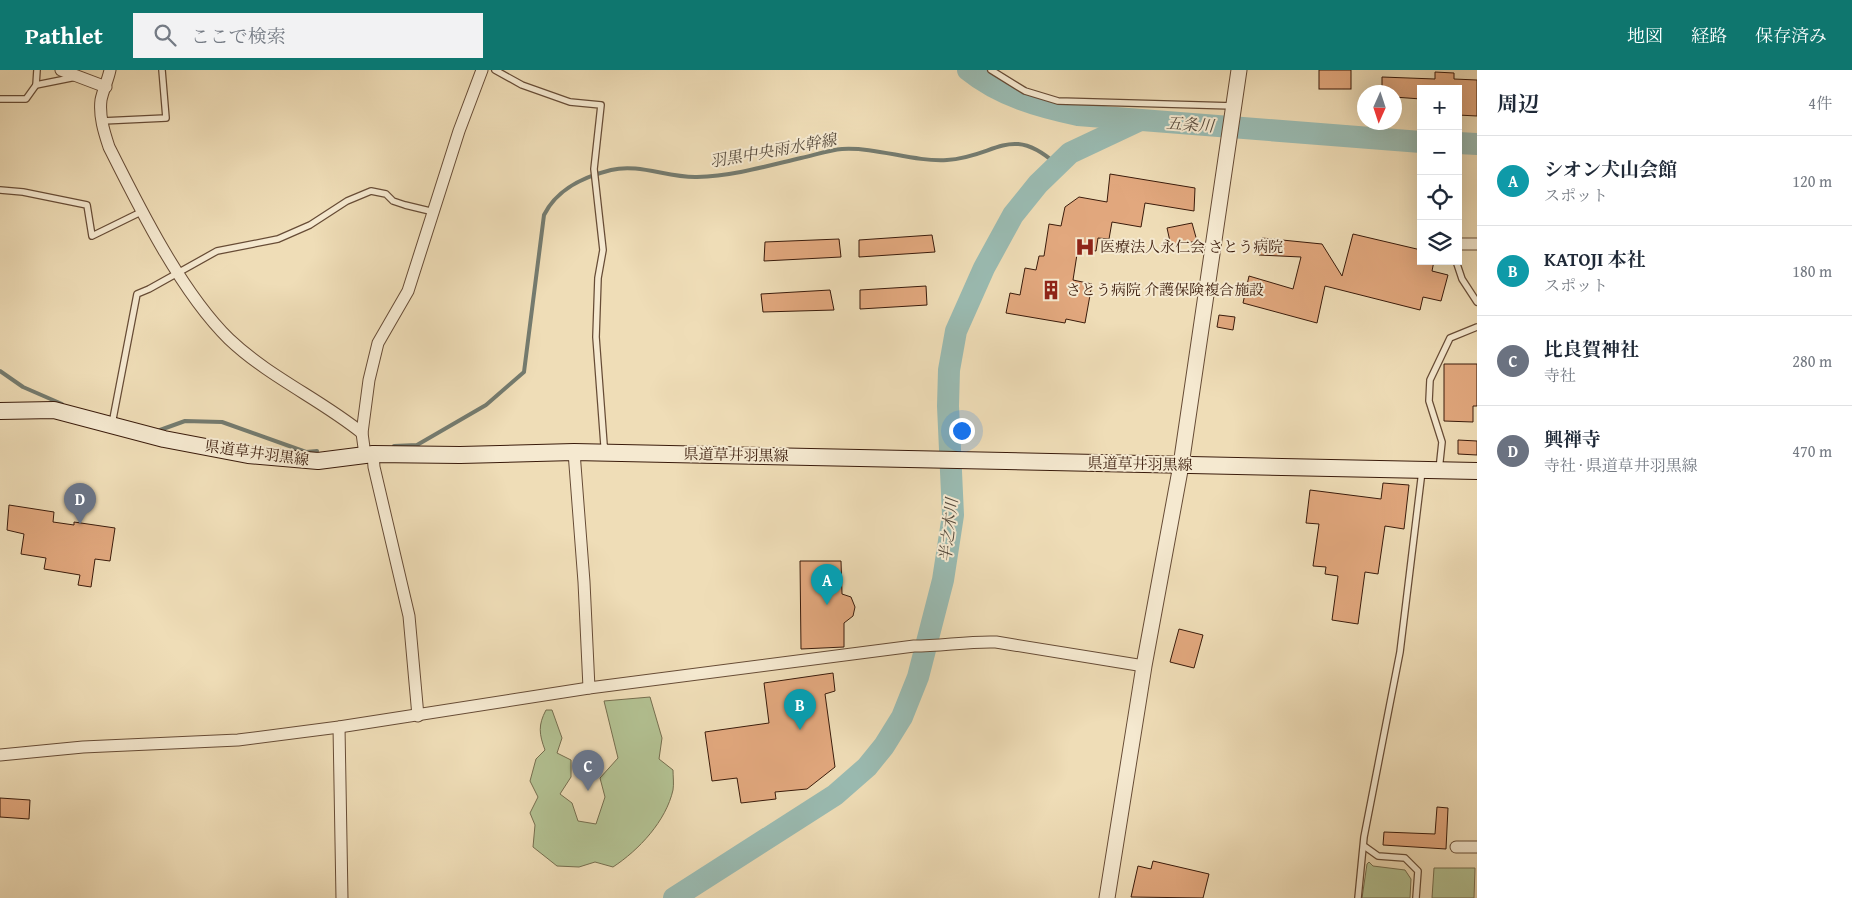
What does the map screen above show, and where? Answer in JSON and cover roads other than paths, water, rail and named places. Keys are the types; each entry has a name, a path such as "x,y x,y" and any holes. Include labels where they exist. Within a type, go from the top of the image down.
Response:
{"main road":[{"name":"県道草井羽黒線","path":"0,411 54,410 112,426 248,455 318,461 369,454 460,455 574,452 613,456 940,460 1477,471"}],"street":[{"path":"61,70 106,87"},
{"path":"110,70 101,98 102,121 109,147 143,211 195,300 229,338 266,369 346,420 362,433"},
{"path":"418,716 409,616 374,467 362,433 369,380 378,343 408,291 462,122 482,70"},
{"path":"1107,898 1144,666 1181,465 1239,70"},
{"path":"1462,244 1477,244"},
{"path":"574,452 584,582 589,688"},
{"path":"0,755 83,747 238,740 418,716 589,688 914,646 940,646 974,641 996,642 1144,666"},
{"path":"339,727 342,898"},
{"path":"1456,847 1477,847"}],"lane":[{"path":"0,99 26,99 36,85 37,70"},
{"path":"102,121 166,118 162,70"},
{"path":"495,70 522,84 570,102 601,105 594,169 603,250 598,278 596,337 604,444 613,456"},
{"path":"991,70 1025,91 1058,101 1234,106"},
{"path":"36,85 76,77"},
{"path":"0,190 23,192 87,205 92,236 143,211"},
{"path":"112,426 137,294 217,251 278,239 310,225 347,201 371,191 386,194 393,201 404,205 434,212"},
{"path":"1457,265 1462,279 1477,302"},
{"path":"1439,470 1442,442 1429,401 1430,380 1450,338 1477,327"},
{"path":"1358,898 1364,846 1400,652 1422,469"},
{"path":"1364,846 1378,856 1405,858 1418,871 1416,898"}],"waterway":[{"name":"五条川","path":"968,70 1007,94 1049,108 1078,115 1417,142"},
{"name":"半之木川","path":"674,898 835,795 867,767 884,746 902,717 918,677 943,580 953,515 948,406 949,370 956,331 984,268 1013,215 1038,184 1070,153 1138,121"},
{"name":"五条川","path":"1462,143 1477,144"},
{"name":"羽黒中央雨水幹線","path":"394,446 417,445 486,405 524,372 544,215 556,198 581,180 622,168 643,169 686,177 724,175 842,149 869,150 921,159 947,160 964,158 1003,145 1014,144 1026,146 1040,152 1056,164"},
{"name":"羽黒中央雨水幹線","path":"0,371 23,387 62,404"},
{"name":"羽黒中央雨水幹線","path":"160,430 185,421 222,422 306,452 317,451"}],"place":[{"name":"医療法人永仁会 さとう病院","path":"1085,247"},
{"name":"さとう病院 介護保険複合施設","path":"1051,290"},
{"name":"興禅寺","path":"80,524"},
{"name":"シオン犬山会館","path":"827,605"},
{"name":"KATOJI 本社","path":"800,730"},
{"name":"比良賀神社","path":"588,791"}]}
